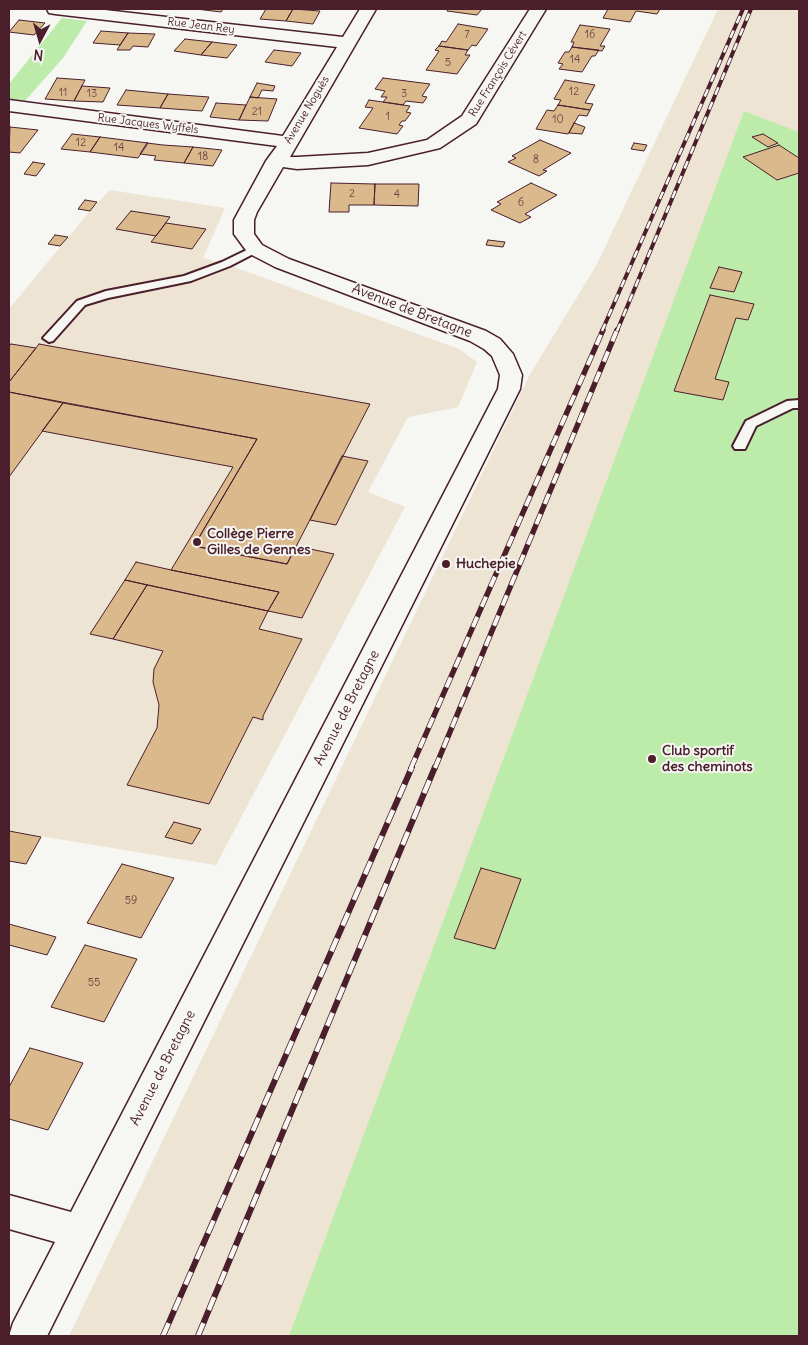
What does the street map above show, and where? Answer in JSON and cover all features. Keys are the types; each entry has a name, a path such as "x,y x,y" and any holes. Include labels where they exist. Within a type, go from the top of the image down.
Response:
{"street":[{"name":"Rue Jean Rey","path":"55,9 347,43"},
{"name":"Avenue Noguès","path":"255,249 244,234 244,220 247,212 368,9"},
{"name":"Rue François Cévert","path":"276,161 297,163 368,159 433,144 468,120 538,9"},
{"name":"Rue Jacques Wyffels","path":"9,106 288,142"},
{"name":"Avenue de Bretagne","path":"27,1336 509,389 511,375 502,354 492,344 478,336 282,262 255,249"},
{"path":"9,1212 79,1232"}],"lane":[{"path":"49,338 81,302 106,295 187,279 226,264 255,249"},
{"path":"740,446 751,424 791,404 799,404"}],"shaded area":[{"name":"Club sportif des cheminots","path":"718,9 799,9 799,1336 69,1336 529,376 597,264"},
{"name":"Collège Pierre Gilles de Gennes","path":"110,190 225,208 203,258 226,264 459,349 477,362 458,407 408,417 368,492 405,507 216,865 9,831 9,309 90,211"}],"green space":[{"path":"62,18 87,21 63,58 23,103 9,101 9,84"},
{"name":"Club sportif des cheminots","path":"744,111 799,132 799,1336 289,1336"}],"building":[{"path":"196,9 223,9 221,12"},
{"path":"266,9 293,9 286,21 260,19"},
{"path":"293,9 320,11 313,24 286,21"},
{"path":"448,9 482,9 477,15 447,11"},
{"path":"608,9 660,9 657,14 636,11 630,22 603,18"},
{"path":"19,20 45,23 34,35 9,32"},
{"path":"458,24 488,29 476,46 472,45 468,50 439,46 442,41 446,42"},
{"path":"580,25 610,29 600,46 605,46 602,51 572,47 574,42 571,42"},
{"path":"101,31 128,33 120,45 93,43"},
{"path":"128,33 155,34 148,47 133,46 130,50 117,50"},
{"path":"185,39 212,42 201,55 174,51"},
{"path":"212,42 237,45 227,58 201,55"},
{"path":"439,46 468,50 465,55 470,55 457,74 426,70 439,51 435,50"},
{"path":"572,47 599,50 595,56 592,56 582,72 559,69 563,64 558,63 565,52 569,52"},
{"path":"274,50 301,53 292,66 265,62"},
{"path":"57,78 85,80 74,101 45,99"},
{"path":"383,78 430,84 422,96 427,97 423,103 406,101 403,105 383,102 387,97 381,97 385,91 375,89"},
{"path":"565,80 595,85 585,103 593,104 590,110 558,105 561,100 554,99"},
{"path":"257,83 275,86 273,91 262,90 258,98 250,97"},
{"path":"82,86 110,88 103,102 74,101"},
{"path":"126,90 168,94 160,108 117,105"},
{"path":"168,94 209,97 202,111 160,108"},
{"path":"250,97 277,99 268,121 239,120"},
{"path":"369,100 410,106 406,112 411,113 399,125 403,126 397,134 359,128 373,108 365,107"},
{"path":"216,103 246,105 239,120 210,117"},
{"path":"558,105 590,110 587,116 579,115 568,134 536,129 547,110 554,111"},
{"path":"574,123 585,127 582,134 569,133"},
{"path":"10,127 38,130 20,153 9,152"},
{"path":"72,134 100,137 90,152 61,149"},
{"path":"763,134 778,143 768,147 752,137"},
{"path":"100,137 148,143 138,158 90,152"},
{"path":"540,140 571,153 543,170 547,171 539,176 508,162 516,158 512,156"},
{"path":"147,143 193,147 184,163 154,160 156,156 140,154"},
{"path":"634,143 647,145 644,151 631,149"},
{"path":"779,145 799,158 799,173 777,180 743,157"},
{"path":"193,147 222,150 213,166 184,163"},
{"path":"33,162 45,164 36,176 24,174"},
{"path":"331,183 375,184 374,205 349,205 349,212 329,212"},
{"path":"531,183 557,195 525,214 531,217 520,223 491,210 501,204 497,202"},
{"path":"375,184 419,184 418,206 374,205"},
{"path":"85,200 97,202 90,211 78,209"},
{"path":"131,211 170,217 156,236 116,229"},
{"path":"166,223 206,229 192,249 151,242"},
{"path":"55,235 68,237 60,246 48,244"},
{"path":"488,240 505,242 503,247 486,245"},
{"path":"719,267 742,272 734,292 710,288"},
{"path":"710,295 754,304 748,320 736,318 715,379 729,382 723,400 674,391"},
{"path":"11,344 36,348 9,382 9,346"},
{"path":"39,344 370,404 287,564 194,546 257,439 9,392 9,382"},
{"path":"9,392 63,403 9,477"},
{"path":"63,403 257,439 194,546 287,564 296,546 334,554 302,618 268,611 279,592 171,570 233,467 42,431"},
{"path":"342,456 368,461 336,525 310,520"},
{"path":"136,562 279,592 268,611 125,580"},
{"path":"125,580 147,585 113,639 90,634"},
{"path":"147,585 268,611 259,629 302,639 263,716 263,720 253,717 209,804 127,785 157,728 159,705 153,682 154,669 163,651 113,639"},
{"path":"174,822 201,829 192,844 165,837"},
{"path":"9,831 41,837 26,864 9,861"},
{"path":"122,864 174,878 141,938 87,923"},
{"path":"481,868 521,879 495,949 454,938"},
{"path":"9,924 56,937 47,955 9,945"},
{"path":"85,945 137,959 104,1022 51,1007"},
{"path":"30,1048 83,1063 48,1130 9,1119 9,1087"}],"railway":[{"path":"602,331 743,9"},
{"path":"617,331 751,9"},
{"path":"411,768 603,330"},
{"path":"435,768 617,330"},
{"path":"163,1336 412,767"},
{"path":"198,1336 435,767"}],"place":[{"name":"Collège Pierre Gilles de Gennes","path":"197,542"},
{"name":"Huchepie","path":"446,564"},
{"name":"Club sportif des cheminots","path":"652,759"}]}
